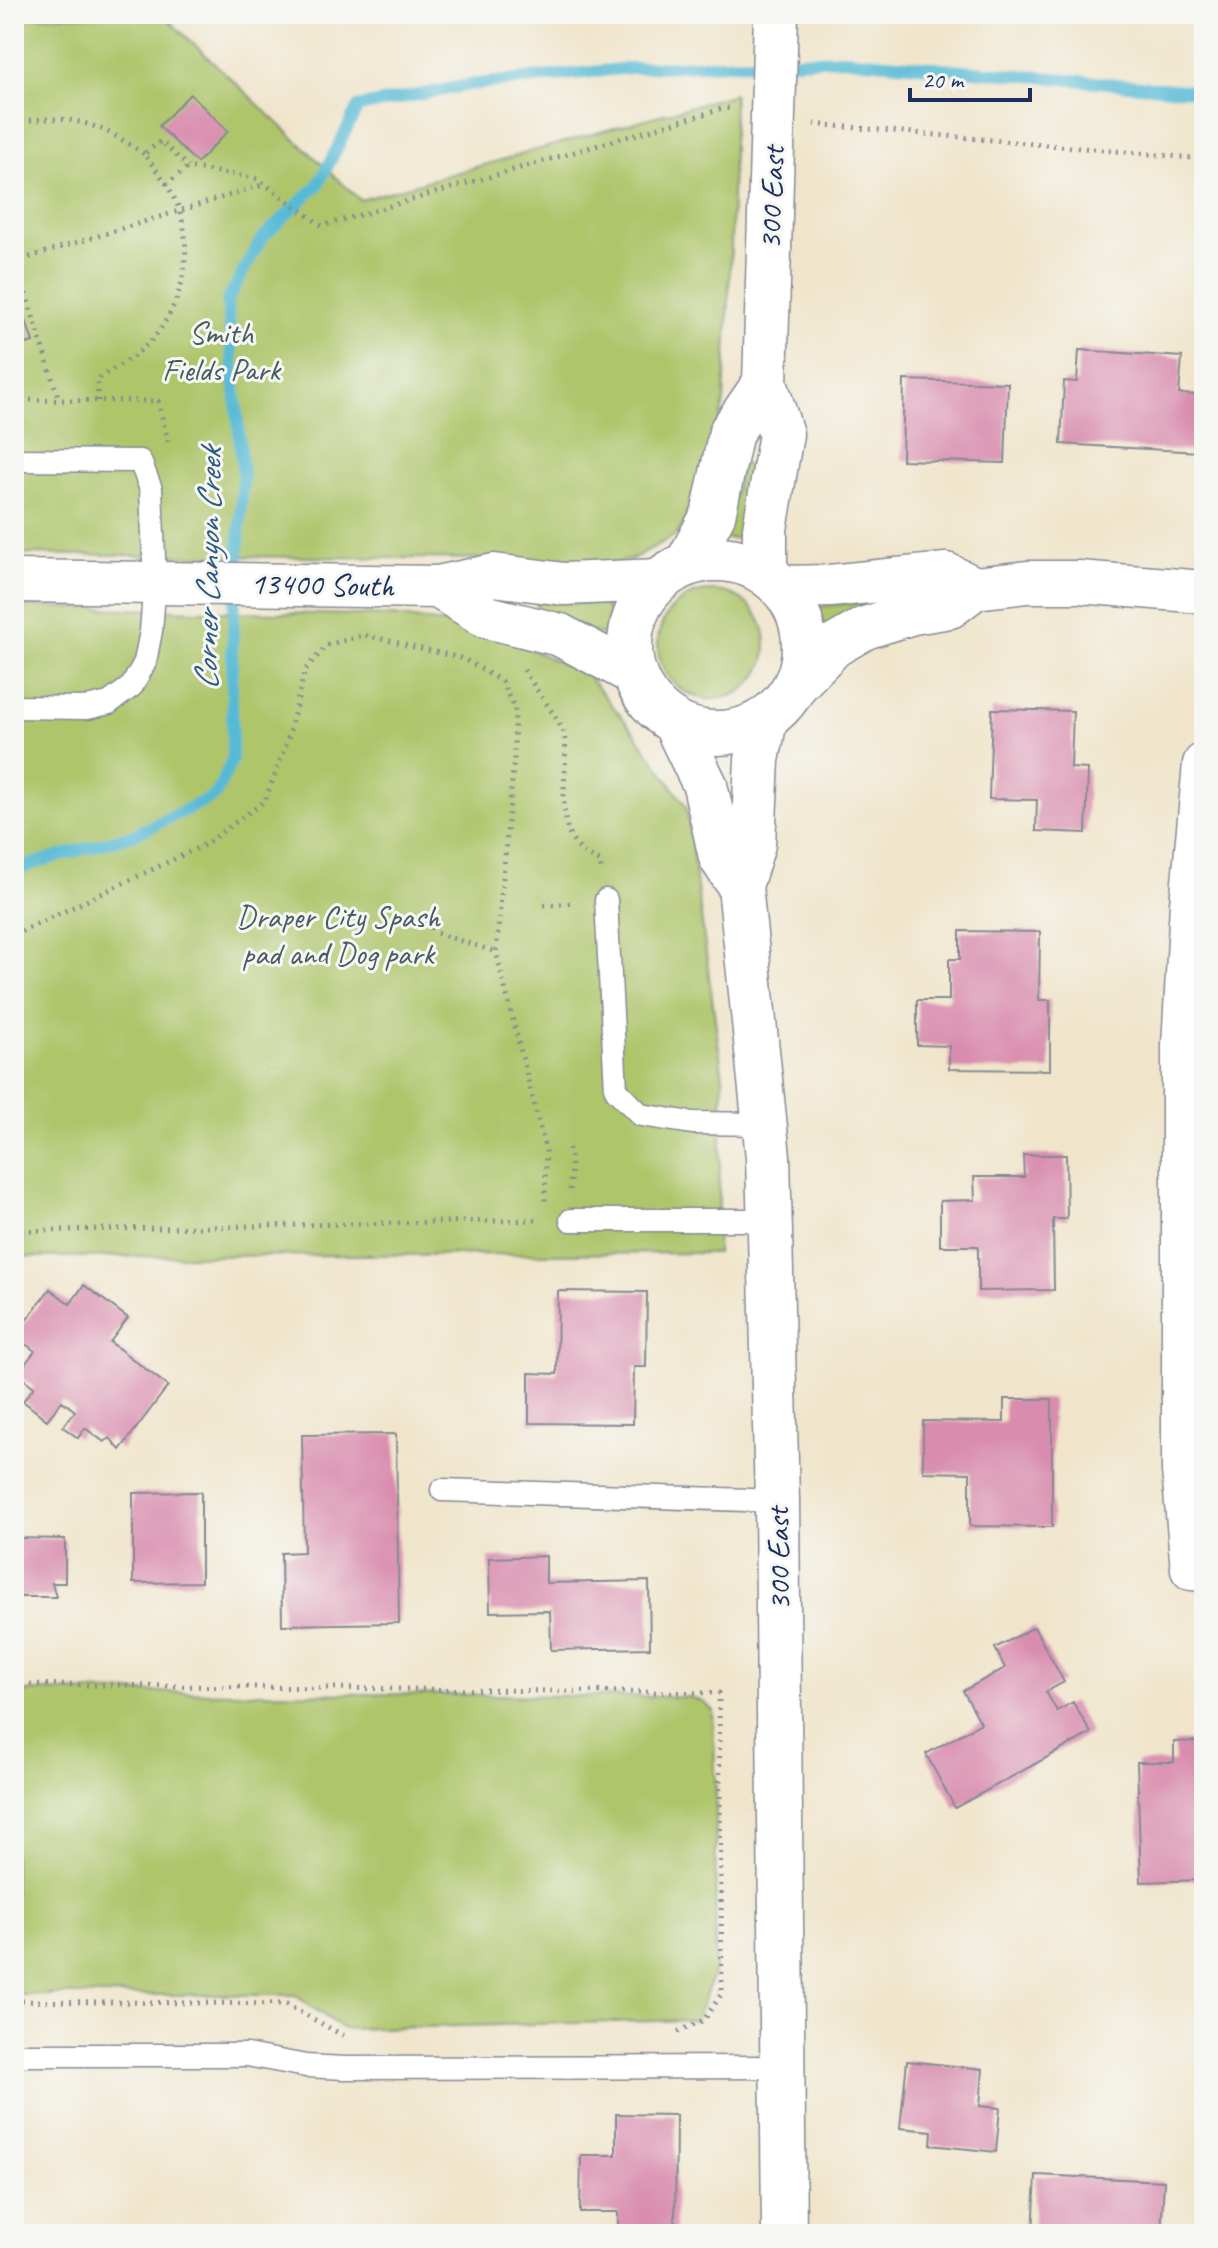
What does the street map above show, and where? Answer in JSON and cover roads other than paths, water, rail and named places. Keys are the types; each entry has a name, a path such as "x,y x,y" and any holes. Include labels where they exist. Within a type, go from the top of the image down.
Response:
{"main road":[{"name":"300 East","path":"774,580 765,529 781,434 765,383 776,16"},
{"path":"673,572 706,559 727,559 746,564 774,580 797,609 805,634 804,660 796,685 783,705 765,720 743,730 720,734 697,731 675,723 657,711 643,694 634,674 629,649 632,623 643,599 673,572 713,515 731,432 765,383"},
{"name":"300 East","path":"765,720 757,760 753,844 740,886 765,1124 770,1220 777,1501 784,2234"},
{"name":"300 East","path":"675,723 705,785 721,857 740,886"}],"street":[{"name":"13400 South","path":"14,581 438,587 494,575 564,584 673,572"},
{"path":"774,580 830,586 946,574 975,588"},
{"path":"796,685 834,646 865,628 913,613 950,607 975,588 1027,582 1079,582 1204,592"},
{"name":"13400 South","path":"438,587 487,617 560,635 634,674"},
{"path":"1204,764 1191,904 1183,1045 1183,1470 1192,1569 1204,1570"}],"lane":[{"path":"14,460 140,461 151,489 155,581 145,662 132,686 109,703 87,708 14,707"},
{"path":"606,900 616,1090 641,1115 692,1123 765,1124"},
{"path":"571,1220 770,1220"},
{"path":"442,1490 777,1501"},
{"path":"14,2055 247,2055 306,2066 345,2068 784,2067"}],"waterway":[{"name":"Corner Canyon Creek","path":"14,873 32,864 133,835 215,796 232,760 232,648 243,476 227,301 262,238 318,185 358,107 468,85 630,68 843,59 1204,92"}],"park label":[{"name":"Smith Fields Park","path":"221,350"},
{"name":"Draper City Spash pad and Dog park","path":"338,934"}]}
